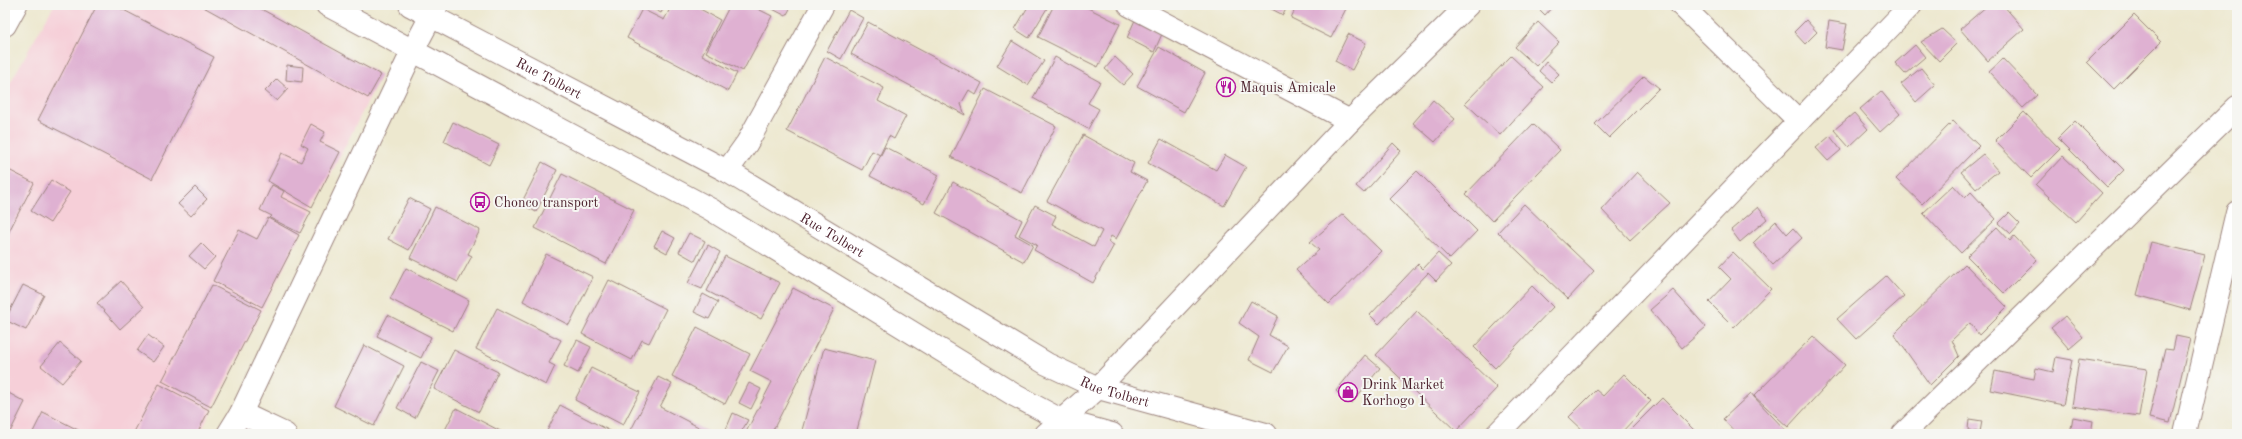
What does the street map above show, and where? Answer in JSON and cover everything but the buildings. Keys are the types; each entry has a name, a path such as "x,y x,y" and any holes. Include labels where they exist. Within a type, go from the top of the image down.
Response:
{"street":[{"path":"5,25 16,5"},
{"path":"327,5 412,52 710,209 1016,396 1054,427 1112,434"},
{"name":"Rue Tolbert","path":"410,5 434,11 727,171 1047,364 1098,388 1266,434"},
{"path":"727,171 747,143 823,5"},
{"path":"1129,5 1350,121"},
{"path":"1054,427 1098,388 1350,121 1468,5"},
{"path":"1681,5 1799,121"},
{"path":"1497,434 1910,5"},
{"path":"228,434 241,413 412,52 434,11"},
{"path":"1904,434 2237,107"},
{"path":"2185,434 2237,212"},
{"path":"241,413 285,434"}],"shaded area":[{"path":"54,5 255,5 381,75 200,434 5,434 5,92"}],"place":[{"name":"Maquis Amicale","path":"1226,87"},
{"name":"Chonco transport","path":"480,202"},
{"name":"Drink Market Korhogo 1","path":"1348,392"}]}
